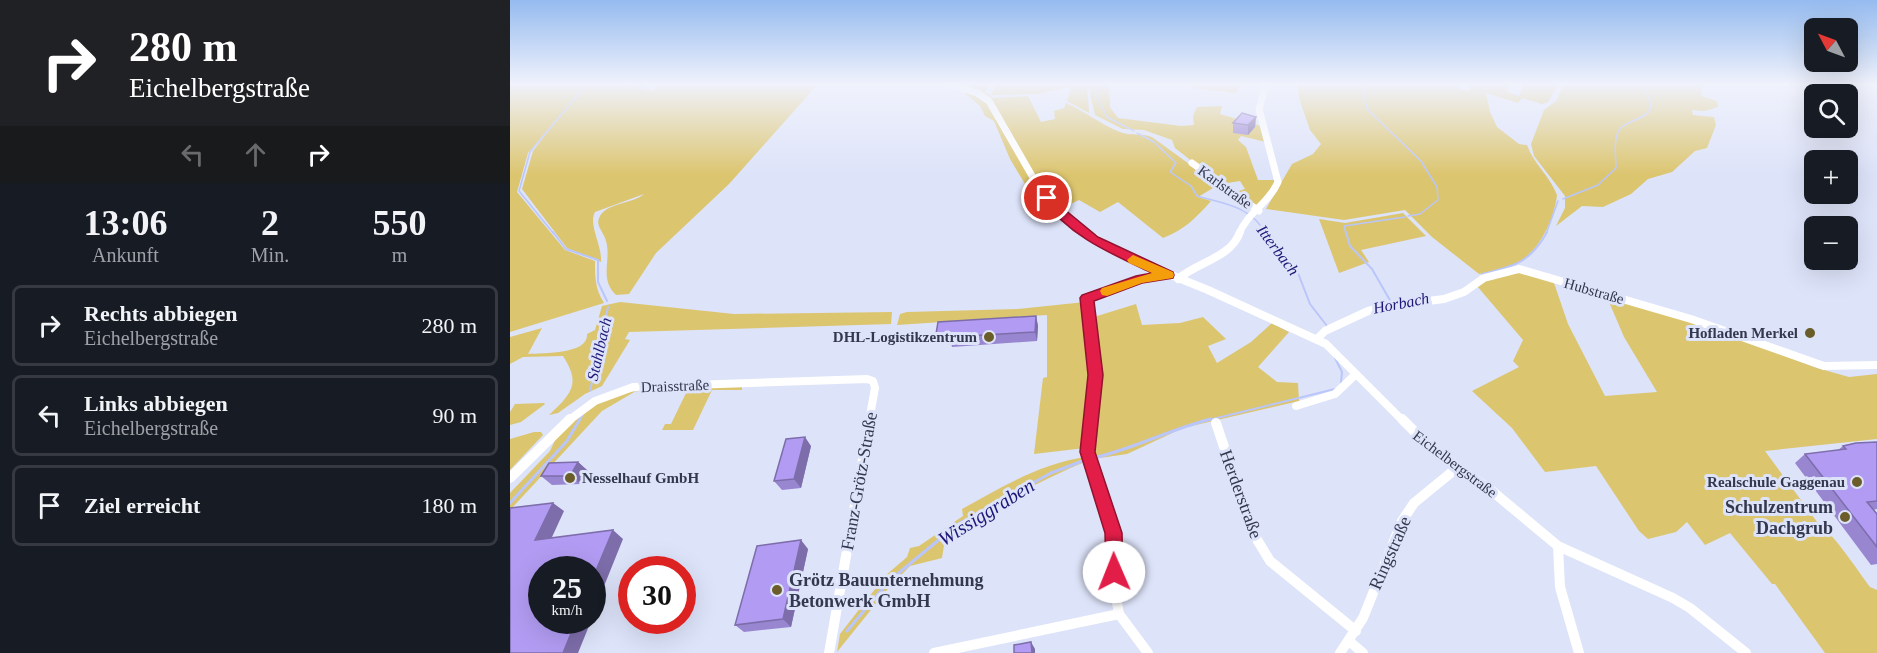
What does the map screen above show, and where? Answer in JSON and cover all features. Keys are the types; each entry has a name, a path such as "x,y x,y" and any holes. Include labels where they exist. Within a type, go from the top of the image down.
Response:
{"street":[{"name":"Eichelbergstraße","path":"997,114 1028,171 1056,209 1094,240 1168,275 1317,339 1334,351 1409,429 1431,448 1492,491 1558,546 1673,598 1746,653"},
{"name":"Karlstraße","path":"1178,279 1196,265 1237,243 1241,228 1276,189 1278,182 1260,114"},
{"name":"Karlstraße","path":"1192,163 1255,214"},
{"name":"Hubstraße","path":"1317,339 1325,331 1368,311 1380,307 1444,298 1464,292 1485,278 1519,268 1691,319 1824,366 1877,365"},
{"path":"1148,653 1119,614 1115,591 1113,533 1087,452 1095,375 1087,298 1140,279 1168,275"},
{"path":"1296,406 1335,394 1356,374"},
{"name":"Draisstraße","path":"510,478 580,409 611,393 643,387 867,379 873,381"},
{"name":"Franz-Grötz-Straße","path":"829,653 875,388 873,381"},
{"name":"Herderstraße","path":"1216,423 1253,533 1260,546 1270,561 1353,636 1363,653"},
{"name":"Ringstraße","path":"1340,653 1353,636 1401,521 1414,502 1458,467"},
{"path":"1558,546 1557,562 1564,610 1580,653"},
{"path":"934,653 1119,614"}],"shaded area":[{"path":"510,114 561,114 528,153 517,192 565,250 595,261 597,288 604,303 510,332"},
{"path":"561,114 791,114 729,184 656,253 629,294 616,295 608,282 607,245 599,219 609,208 644,194 595,212 593,223 600,248 601,262 567,248 522,189 533,151"},
{"path":"1037,114 1041,122 1055,119 1054,114 1087,114 1120,132 1152,137 1218,185 1198,197 1211,201 1195,218 1163,238 1118,202 1100,212 1079,200 1048,215 1028,189 1010,159 994,121 985,116"},
{"path":"1115,114 1118,118 1181,126 1194,125 1194,114 1222,114 1261,126 1266,142 1241,136 1238,140 1246,147 1258,180 1275,180 1275,183 1259,207 1233,193 1245,189 1240,181 1221,184 1175,148 1172,140 1144,130 1123,129 1095,115"},
{"path":"1305,114 1491,114 1497,127 1519,144 1527,145 1550,182 1557,195 1553,215 1544,235 1524,259 1502,269 1479,274 1432,237 1405,210 1344,220 1266,209 1292,164 1313,154 1321,144 1310,130"},
{"path":"1542,114 1693,114 1714,117 1716,125 1707,148 1695,151 1672,172 1648,179 1631,194 1603,207 1582,206 1556,226 1565,208 1565,196 1534,156 1531,144"},
{"path":"1403,213 1426,236 1361,250 1369,262 1339,273 1319,219 1345,223"},
{"path":"1512,271 1553,280 1568,324 1605,396 1657,392 1624,337 1606,295 1686,319 1817,368 1849,377 1877,374 1877,439 1765,451 1820,526 1838,544 1870,587 1877,590 1877,653 1825,653 1775,584 1772,584 1730,533 1705,545 1687,522 1676,532 1648,539 1639,531 1596,466 1545,472 1512,428 1472,391 1519,367 1513,361 1523,340 1477,286 1491,276"},
{"path":"620,302 734,314 892,312 891,324 629,332 625,339 630,340 602,386 585,394 558,413 549,415 571,388 573,381 569,366 563,356 523,357 510,364 510,337 542,328 528,354 555,353 574,349 586,341 587,334 595,330 602,306"},
{"path":"1085,302 1093,374 1085,448 1034,454 1043,378 1047,377 1047,315 897,325 900,314 907,312 1018,309"},
{"path":"1136,304 1142,325 1180,323 1203,317 1226,339 1208,346 1217,363 1251,342 1272,323 1289,332 1258,367 1277,382 1298,383 1299,401 1183,428 1127,454 1093,459 1100,366 1094,317"},
{"path":"742,386 742,390 712,390 693,430 662,430 665,424 671,424 687,391 683,390"},
{"path":"676,389 674,393 639,391"},
{"path":"635,391 602,411 510,510 510,493 550,451 557,436 583,410 625,392"},
{"path":"515,404 545,404 521,422 510,425 510,412"},
{"path":"541,432 543,435 510,470 510,439"},
{"path":"1085,457 1087,461 1014,496 945,539 942,558 910,566 887,590 837,652 840,634 886,575 907,557 910,548 919,546 963,516 962,509 1006,485 1052,465"}],"building":[{"path":"1241,114 1256,117 1248,125 1233,123"},
{"path":"1036,316 1035,332 949,337 949,334 936,334 938,322"},
{"path":"805,437 794,479 774,481 786,439"},
{"name":"Realschule Gaggenau","path":"1877,442 1877,501 1867,502 1877,514 1877,547 1805,454 1846,449 1843,446 1856,443"},
{"path":"578,462 570,476 541,476 549,463"},
{"path":"553,503 535,540 613,530 602,556 528,556 528,634 571,634 563,653 510,653 510,508"},
{"name":"Grötz Bauunternehmung Betonwerk GmbH","path":"801,540 783,619 735,625 757,546"},
{"path":"1031,642 1032,653 1014,653 1014,645"}],"waterway":[{"name":"Stahlbach","path":"554,234 519,191 530,152 561,114"},
{"name":"Itterbach","path":"1106,114 1134,131"},
{"path":"1373,114 1421,161 1437,187 1438,200 1420,214 1408,216"},
{"name":"Horbach","path":"1563,199 1598,185 1616,168 1615,144 1619,130 1646,114"},
{"name":"Itterbach","path":"1137,133 1154,142 1176,163 1170,172 1191,186 1197,196 1236,207 1253,217 1266,234"},
{"name":"Horbach","path":"1546,233 1558,201"},
{"path":"1346,234 1344,226 1405,217"},
{"name":"Stahlbach","path":"553,232 566,249 598,260 598,282 607,301"},
{"name":"Itterbach","path":"1265,232 1271,243 1298,273 1310,304 1327,326"},
{"path":"1346,232 1350,246 1372,269 1391,302"},
{"name":"Horbach","path":"1482,274 1520,262 1534,251 1546,233"},
{"name":"Stahlbach","path":"590,391 608,307"},
{"name":"Wissiggraben","path":"1335,358 1342,372 1341,383"},
{"name":"Wissiggraben","path":"1205,421 1335,389"},
{"name":"Stahlbach","path":"579,421 583,414"},
{"name":"Stahlbach","path":"510,503 567,441 580,419"},
{"name":"Wissiggraben","path":"1093,458 1123,450 1211,419"},
{"name":"Wissiggraben","path":"847,631 889,581 958,524 1051,473 1085,460"}],"slow traffic":[{"path":"1107,291 1140,279 1168,275 1133,260"}],"place":[{"name":"Hofladen Merkel","path":"1810,333"},
{"name":"DHL-Logistikzentrum","path":"989,337"},
{"name":"Nesselhauf GmbH","path":"570,478"},
{"name":"Realschule Gaggenau","path":"1857,482"},
{"name":"Schulzentrum Dachgrub","path":"1845,517"},
{"name":"Grötz Bauunternehmung Betonwerk GmbH","path":"777,590"}],"route":[{"path":"1047,198 1056,209 1094,240 1168,275 1140,279 1087,298 1095,396 1087,452 1109,512 1113,533 1114,572"}]}
